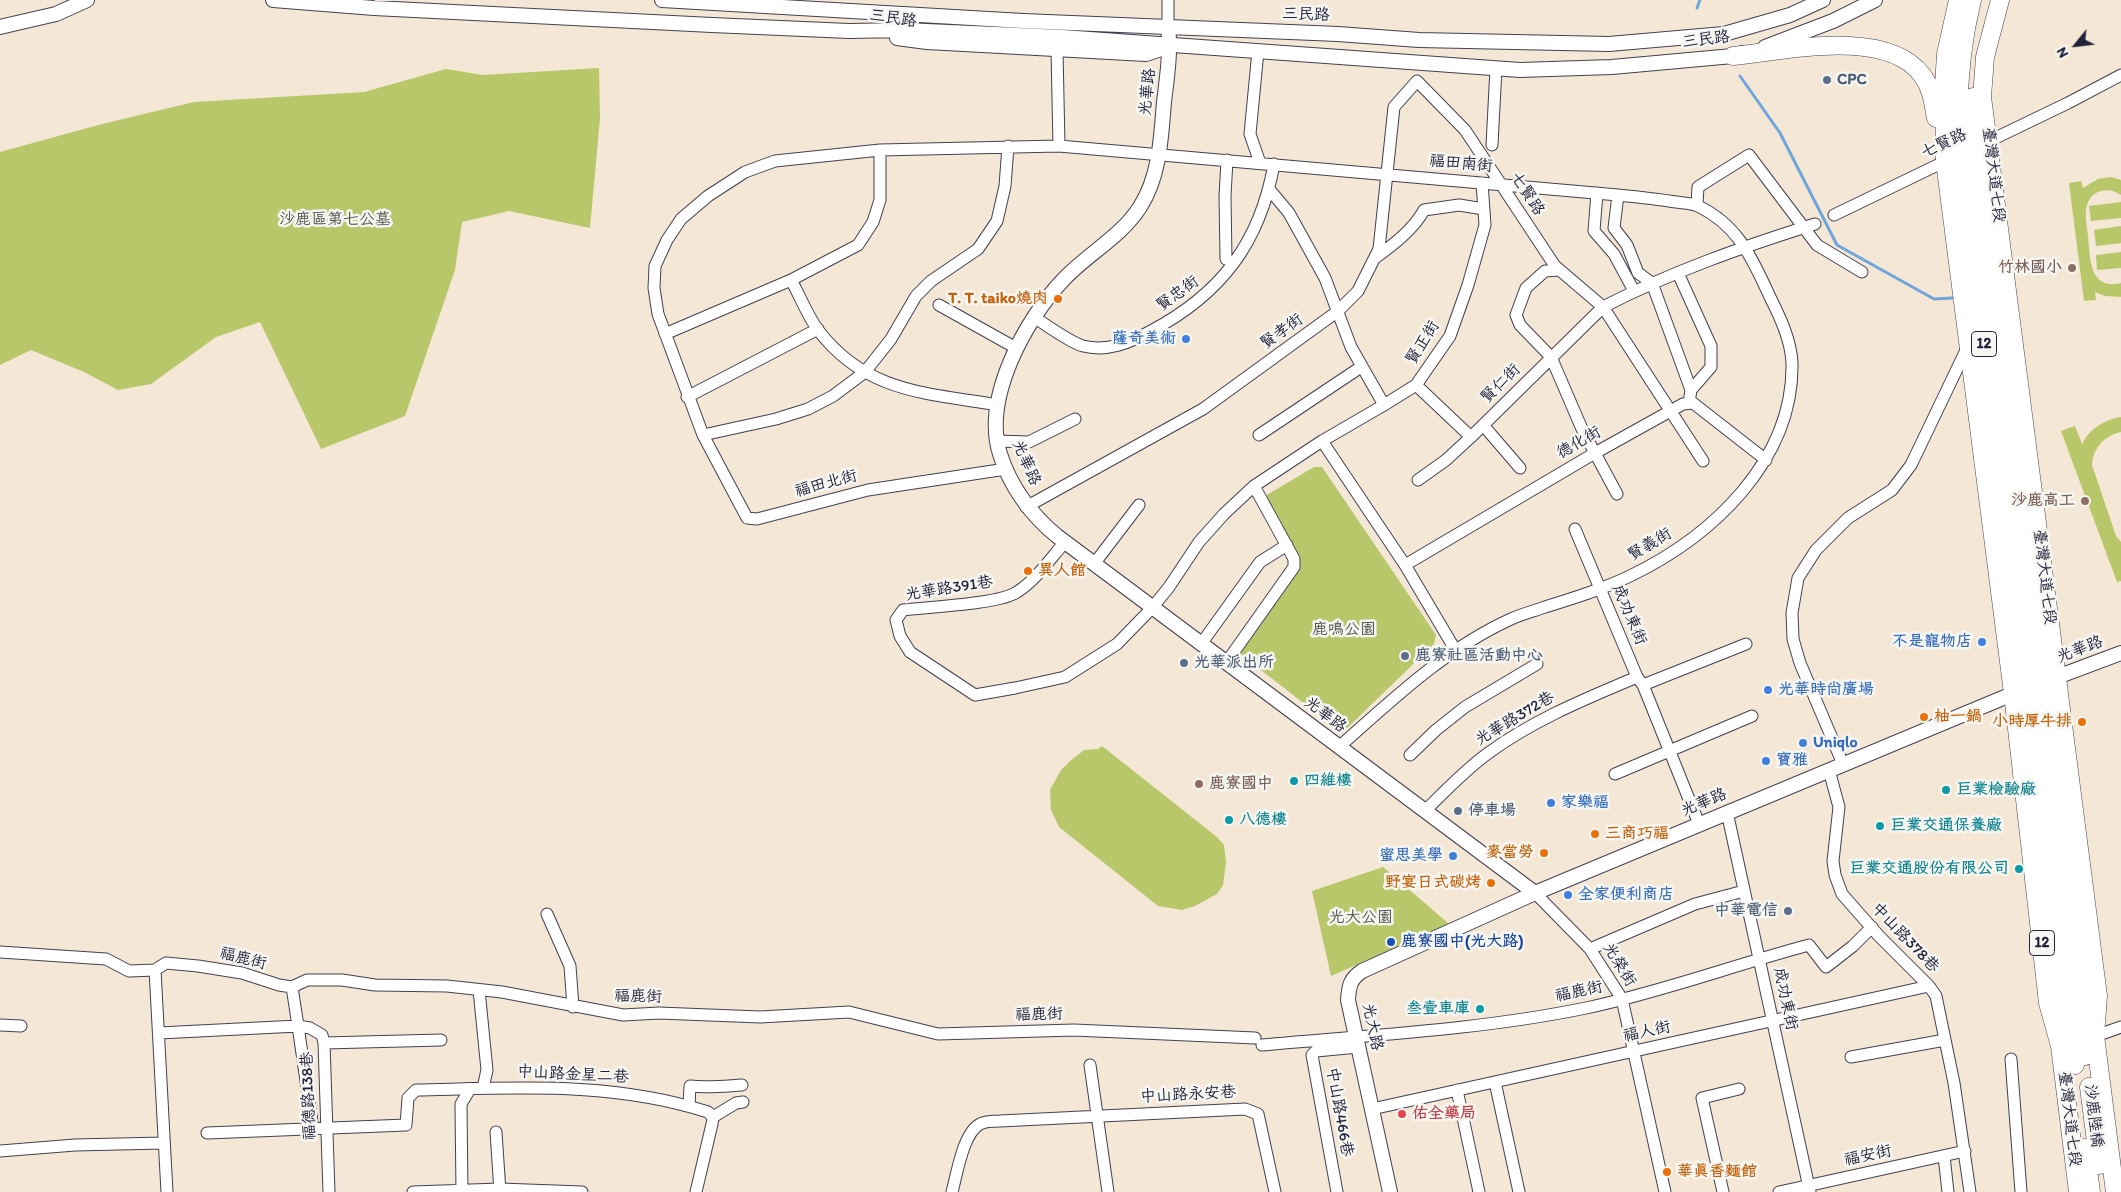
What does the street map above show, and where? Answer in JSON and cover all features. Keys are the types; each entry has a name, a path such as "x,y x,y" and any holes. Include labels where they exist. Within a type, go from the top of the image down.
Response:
{"main road":[{"name":"臺灣大道七段","path":"1958,0 1946,54 1944,86 1967,151"},
{"name":"臺灣大道七段","path":"1972,0 1966,26 1958,85 2035,685 2078,1041 2113,1186"},
{"name":"臺灣大道七段","path":"1987,0 1976,54 1967,151 1968,344 2010,672 2035,685"},
{"name":"臺灣大道七段","path":"1967,151 1982,97 1985,57 2000,0"},
{"path":"1732,56 1842,45 1865,46 1900,58 1922,75 1967,151"},
{"name":"臺灣大道七段","path":"2035,685 2098,996 2078,1041"},
{"name":"臺灣大道七段","path":"2035,685 2048,1002 2078,1041"},
{"name":"臺灣大道七段","path":"2073,999 2078,1041 2078,1192"},
{"name":"沙鹿陸橋","path":"2078,1041 2091,1192"}],"street":[{"path":"0,27 56,14 87,0"},
{"name":"三民路","path":"273,0 374,8 712,25 850,31 904,30 1062,38 1520,70 1612,67 1732,56 1776,44 1833,21 1875,0"},
{"name":"三民路","path":"662,0 1013,20 1338,34 1419,40 1609,44 1724,34 1790,15 1823,0"},
{"path":"1168,0 1168,27"},
{"path":"712,3 712,25"},
{"name":"光華路","path":"1168,27 1170,46 1159,154 1152,182 1140,208 1121,231 1083,260 1049,295 1016,348 1002,381 998,405 997,441 1006,469 1026,507 1048,529 1535,893 2035,685 2121,653"},
{"name":"三民路","path":"850,31 927,42 1057,50 1146,54 1170,46"},
{"path":"1666,39 1670,62"},
{"path":"1418,81 1420,62 1419,40"},
{"path":"1057,50 1059,146"},
{"path":"1258,51 1250,134 1260,163"},
{"path":"1492,145 1496,68"},
{"name":"七賢路","path":"1834,214 2121,76"},
{"name":"七賢路","path":"1418,81 1466,130 1559,270 1603,307 1702,461"},
{"name":"賢孝街","path":"1026,507 1203,409 1338,311 1358,291 1379,249 1394,107 1418,81"},
{"path":"703,435 776,419 808,409 833,396 865,372 891,339 907,308 916,296 931,281 978,249 997,221 1005,186 1008,146"},
{"name":"福田北街","path":"1006,469 868,490 757,520 747,518 703,435 687,397 658,314 654,288 655,266 667,240 681,219 708,196 745,172 776,161 880,150 1008,146 1059,146 1159,154"},
{"path":"665,334 790,280 858,244 873,222 880,200 880,150"},
{"name":"福田南街","path":"1159,154 1618,195 1697,206 1718,219 1746,246"},
{"path":"1697,206 1698,186 1749,155 1817,244 1862,272"},
{"path":"1226,259 1225,196 1227,160"},
{"name":"賢忠街","path":"1034,318 1081,346 1109,349 1132,342 1192,307 1211,291 1227,273 1255,228 1269,189 1274,164"},
{"name":"賢正街","path":"1152,608 1199,542 1224,514 1254,486 1322,441 1416,385 1450,336 1468,285 1485,224 1482,183"},
{"path":"1269,189 1289,213 1326,278 1351,347 1384,405"},
{"path":"1597,193 1594,231 1614,254 1634,291"},
{"path":"1618,195 1614,228 1627,245 1638,273 1652,283 1691,390"},
{"path":"1375,258 1397,242 1404,232 1418,221 1424,210 1459,205 1484,210"},
{"path":"1603,307 1652,283 1746,246 1815,224"},
{"name":"賢義街","path":"1339,747 1410,682 1456,650 1512,619 1600,589 1654,564 1699,534 1726,510 1766,460 1779,434 1786,413 1792,363 1790,345 1779,316 1746,246"},
{"path":"1559,270 1545,271 1526,288 1516,315 1520,325 1551,357 1582,429 1617,494"},
{"path":"1678,273 1712,346 1711,367 1691,390 1688,403 1693,403 1766,460"},
{"path":"790,280 818,329 853,365 885,383 919,392 998,405"},
{"path":"939,305 1016,348"},
{"name":"賢仁街","path":"1418,480 1446,460 1471,437 1603,307"},
{"path":"687,397 818,329"},
{"path":"1844,764 1800,663 1793,639 1792,613 1798,578 1816,550 1848,518 1892,490 1911,465 1968,344"},
{"path":"1259,436 1361,367"},
{"path":"1416,385 1471,437"},
{"name":"德化街","path":"1405,565 1594,453 1670,410 1688,403"},
{"path":"997,441 1029,442 1075,419"},
{"path":"1482,426 1520,468"},
{"path":"1322,441 1405,565 1456,650"},
{"path":"1226,663 1294,567 1294,559 1254,486"},
{"path":"1094,564 1139,504"},
{"name":"成功東街","path":"1575,529 1699,824"},
{"name":"光華路391巷","path":"1065,542 1034,578 1016,594 986,601 903,610 896,620 900,636 910,652 976,695 1065,677 1117,644 1152,608"},
{"path":"1201,644 1260,562 1287,545"},
{"name":"光華路372巷","path":"1425,811 1464,772 1488,753 1563,708 1746,644"},
{"path":"1410,755 1436,730 1465,707 1537,664"},
{"path":"1615,774 1752,716"},
{"name":"中山路378巷","path":"1829,770 1839,807 1833,861 1835,875 1842,894 1929,986 1936,996 1954,1083 1970,1192"},
{"name":"成功東街","path":"1727,812 1809,1189"},
{"path":"1590,949 1695,904 1744,890"},
{"name":"光榮街","path":"1535,893 1590,949 1622,999 1665,1192"},
{"name":"光大路","path":"1390,1192 1348,1000 1349,987 1353,977 1362,971 1535,893"},
{"path":"547,914 570,966 573,1007"},
{"name":"福鹿街","path":"0,952 106,959 129,971 155,970 166,963 198,966 242,973 279,985 292,987 307,980 342,980 375,985 447,986 502,992 623,1016 659,1013 760,1017 849,1012 938,1034 1074,1030 1258,1041 1357,1042 1484,1026 1586,1008 1809,944 1826,966 1852,946 1872,927"},
{"path":"155,970 167,1192"},
{"name":"福人街","path":"1372,1109 1929,986"},
{"path":"292,987 313,1128"},
{"path":"479,990 487,1070 483,1088"},
{"path":"0,1025 21,1026"},
{"path":"159,1033 298,1026"},
{"name":"福德路138巷","path":"298,1026 316,1031 322,1035 324,1043 329,1192"},
{"path":"2078,1041 2121,1027"},
{"path":"324,1043 440,1040"},
{"path":"1851,1057 1945,1040"},
{"name":"中山路466巷","path":"1337,1192 1312,1055 1316,1051 1357,1042"},
{"path":"2011,1059 2021,1192"},
{"path":"1090,1065 1108,1192"},
{"path":"1495,1082 1519,1192"},
{"path":"689,1106 690,1086 710,1088 742,1085"},
{"name":"中山路金星二巷","path":"327,1128 406,1125 408,1098 416,1090 483,1088 600,1090 642,1095 689,1106 708,1112 713,1117"},
{"path":"462,1191 461,1104 470,1089"},
{"path":"1458,1090 1479,1192"},
{"path":"1723,1192 1702,1098 1739,1090"},
{"path":"696,1192 713,1117 743,1102"},
{"name":"中山路永安巷","path":"952,1192 966,1143 972,1132 981,1123 1245,1109 1258,1114 1275,1192"},
{"path":"207,1133 327,1128"},
{"path":"496,1132 500,1191"},
{"path":"0,1151 163,1143"},
{"name":"福安街","path":"1779,1192 1809,1189 1965,1151"},
{"path":"1944,1156 1948,1192"},
{"path":"413,1192 582,1192"}],"green space":[{"name":"沙鹿區第七公墓","path":"599,68 600,118 590,228 509,211 462,222 455,270 405,416 321,449 260,322 216,337 151,384 118,390 84,372 31,350 0,365 0,152 102,124 194,102 364,92 446,69 483,75"},
{"path":"2111,177 2121,180 2121,195 2106,190 2096,193 2087,205 2086,220 2093,270 2103,282 2110,284 2121,283 2121,297 2105,296 2095,292 2096,300 2084,301 2069,183 2081,181 2083,188 2098,179"},
{"path":"2121,202 2121,218 2091,221 2089,206"},
{"path":"2121,226 2121,243 2096,246 2094,230"},
{"path":"2121,252 2121,268 2097,270 2096,255"},
{"path":"2121,417 2121,432 2109,436 2097,448 2092,465 2116,536 2121,542 2121,581 2117,582 2061,431 2075,426 2082,444 2093,429 2109,420"},
{"name":"鹿鳴公園","path":"1314,467 1322,467 1436,635 1434,644 1342,733 1239,653 1289,582 1290,555 1260,499"},
{"path":"1102,746 1217,837 1224,845 1226,862 1223,885 1217,894 1195,906 1182,910 1158,906 1059,827 1051,810 1050,790 1061,770 1069,762 1084,750 1098,749"},
{"name":"光大公園","path":"1383,867 1449,924 1331,976 1312,891"}],"waterway":[{"path":"1697,8 1700,0"},
{"path":"1740,76 1780,133 1837,245 1934,299 1952,298"}],"place":[{"name":"CPC","path":"1827,80"},
{"name":"竹林國小","path":"2072,268"},
{"name":"T. T. taiko燒肉","path":"1058,299"},
{"name":"薩奇美術","path":"1186,339"},
{"name":"沙鹿高工","path":"2085,501"},
{"name":"異人館","path":"1028,571"},
{"name":"不是寵物店","path":"1982,642"},
{"name":"鹿寮社區活動中心","path":"1405,656"},
{"name":"光華派出所","path":"1184,663"},
{"name":"光華時尚廣場","path":"1768,690"},
{"name":"柚一鍋","path":"1924,717"},
{"name":"小時厚牛排","path":"2082,722"},
{"name":"Uniqlo","path":"1803,743"},
{"name":"寶雅","path":"1766,761"},
{"name":"四維樓","path":"1294,781"},
{"name":"鹿寮國中","path":"1199,784"},
{"name":"巨業檢驗廠","path":"1946,790"},
{"name":"家樂福","path":"1551,803"},
{"name":"停車場","path":"1458,811"},
{"name":"八德樓","path":"1229,820"},
{"name":"巨業交通保養廠","path":"1880,826"},
{"name":"三商巧福","path":"1595,834"},
{"name":"麥當勞","path":"1544,853"},
{"name":"蜜思美學","path":"1453,856"},
{"name":"巨業交通股份有限公司","path":"2019,869"},
{"name":"野宴日式碳烤","path":"1491,883"},
{"name":"全家便利商店","path":"1568,895"},
{"name":"中華電信","path":"1788,911"},
{"name":"鹿寮國中(光大路)","path":"1391,942"},
{"name":"叁壹車庫","path":"1480,1009"},
{"name":"佑全藥局","path":"1402,1114"},
{"name":"華真香麵館","path":"1667,1172"}]}
